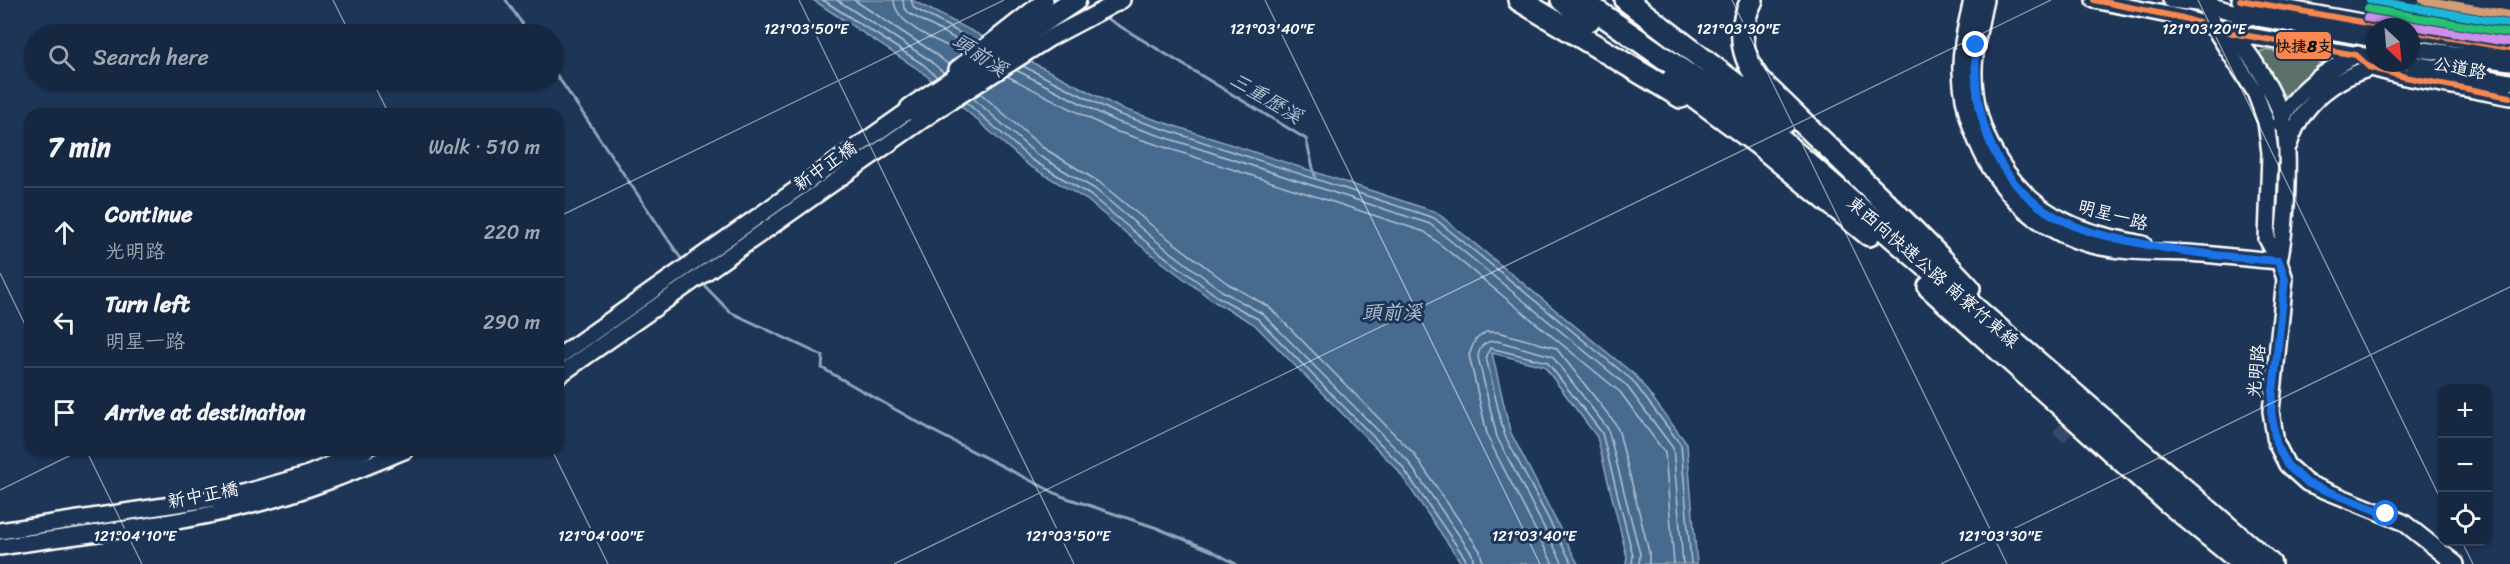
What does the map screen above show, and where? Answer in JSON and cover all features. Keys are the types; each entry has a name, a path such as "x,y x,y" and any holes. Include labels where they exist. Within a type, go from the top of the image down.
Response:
{"highway":[{"path":"911,109 1075,0"},
{"path":"1519,0 1757,143"},
{"name":"東西向快速公路 南寮竹東線","path":"1562,0 1757,143 1882,246 2168,502 2244,564"},
{"name":"東西向快速公路 南寮竹東線","path":"1581,0 1776,136 2270,564"},
{"path":"1626,0 1853,172"},
{"path":"1752,0 1745,12 1741,39 1742,50 1759,80 1853,172 1899,213 2034,360"}],"street":[{"name":"新中正橋","path":"564,353 911,109 970,57 1045,0"},
{"name":"新中正橋","path":"564,372 937,110 1050,38 1122,0"},
{"name":"明星一路","path":"1972,0 1961,70 1970,126 1983,156 2000,183 2037,219 2062,234 2088,238"},
{"name":"明星一路","path":"1985,0 1976,45 1974,70 1981,123 2009,174 2026,194 2045,210 2088,238 2116,250 2279,261"},
{"path":"2094,0 2183,18 2223,30 2356,55"},
{"path":"2171,0 2204,2 2226,0"},
{"path":"2240,0 2366,23"},
{"path":"2204,2 2246,16 2366,37"},
{"name":"光明路","path":"2204,2 2223,30 2255,92 2266,122 2270,153 2267,239 2279,261 2285,279 2271,411 2276,443 2287,465 2307,483 2403,522 2456,564"},
{"name":"光明路","path":"2223,30 2256,65 2282,118 2287,163 2284,240 2279,261"},
{"name":"公道路","path":"2420,32 2510,48"},
{"name":"公道路","path":"2420,49 2510,62"},
{"path":"2270,153 2282,118 2309,85 2366,51"},
{"name":"公道路","path":"2356,55 2366,60"},
{"path":"2287,163 2294,129 2309,105 2329,88 2366,66"},
{"name":"公道路","path":"2420,66 2505,88"},
{"name":"公道路","path":"2393,72 2405,77 2505,88"},
{"name":"新中正橋","path":"0,531 236,495 306,475 352,456"},
{"name":"新中正橋","path":"0,547 168,523 253,505 341,477 392,456"}],"green space":[{"path":"2261,51 2318,59 2320,63 2291,93 2282,96 2259,55"}],"water":[{"name":"頭前溪","path":"813,0 912,0 1120,108 1436,212 1636,376 1687,444 1697,564 1626,564 1627,557 1597,437 1544,366 1492,353 1510,431 1578,564 1462,564 1397,469 1254,324 1215,302 1147,251 1087,200 1028,165 921,71"}],"waterway":[{"path":"506,0 522,24"},
{"name":"三重歷溪","path":"1103,16 1306,139 1315,176"},
{"path":"564,86 684,263"},
{"path":"700,281 730,312 823,356 822,368 937,433 1061,496 1157,528 1210,550 1236,564"}],"tunnel":[{"path":"2058,437 2082,413"}],"transit line":[{"name":"快捷8支","path":"2094,0 2183,18 2232,33 2356,55 2369,67 2405,77 2510,97"},
{"name":"快捷8支","path":"2240,0 2366,23"},
{"path":"2370,0 2510,24"},
{"path":"2423,0 2510,15"},
{"path":"2368,9 2508,33"},
{"path":"2420,27 2507,42"},
{"name":"快捷8支","path":"2420,33 2510,48"}],"route":[{"path":"1976,45 1974,70 1981,123 2009,174 2026,194 2045,210 2067,223 2115,238 2192,254 2279,261 2285,279 2271,411 2276,443 2287,465 2307,483 2386,514"}]}
